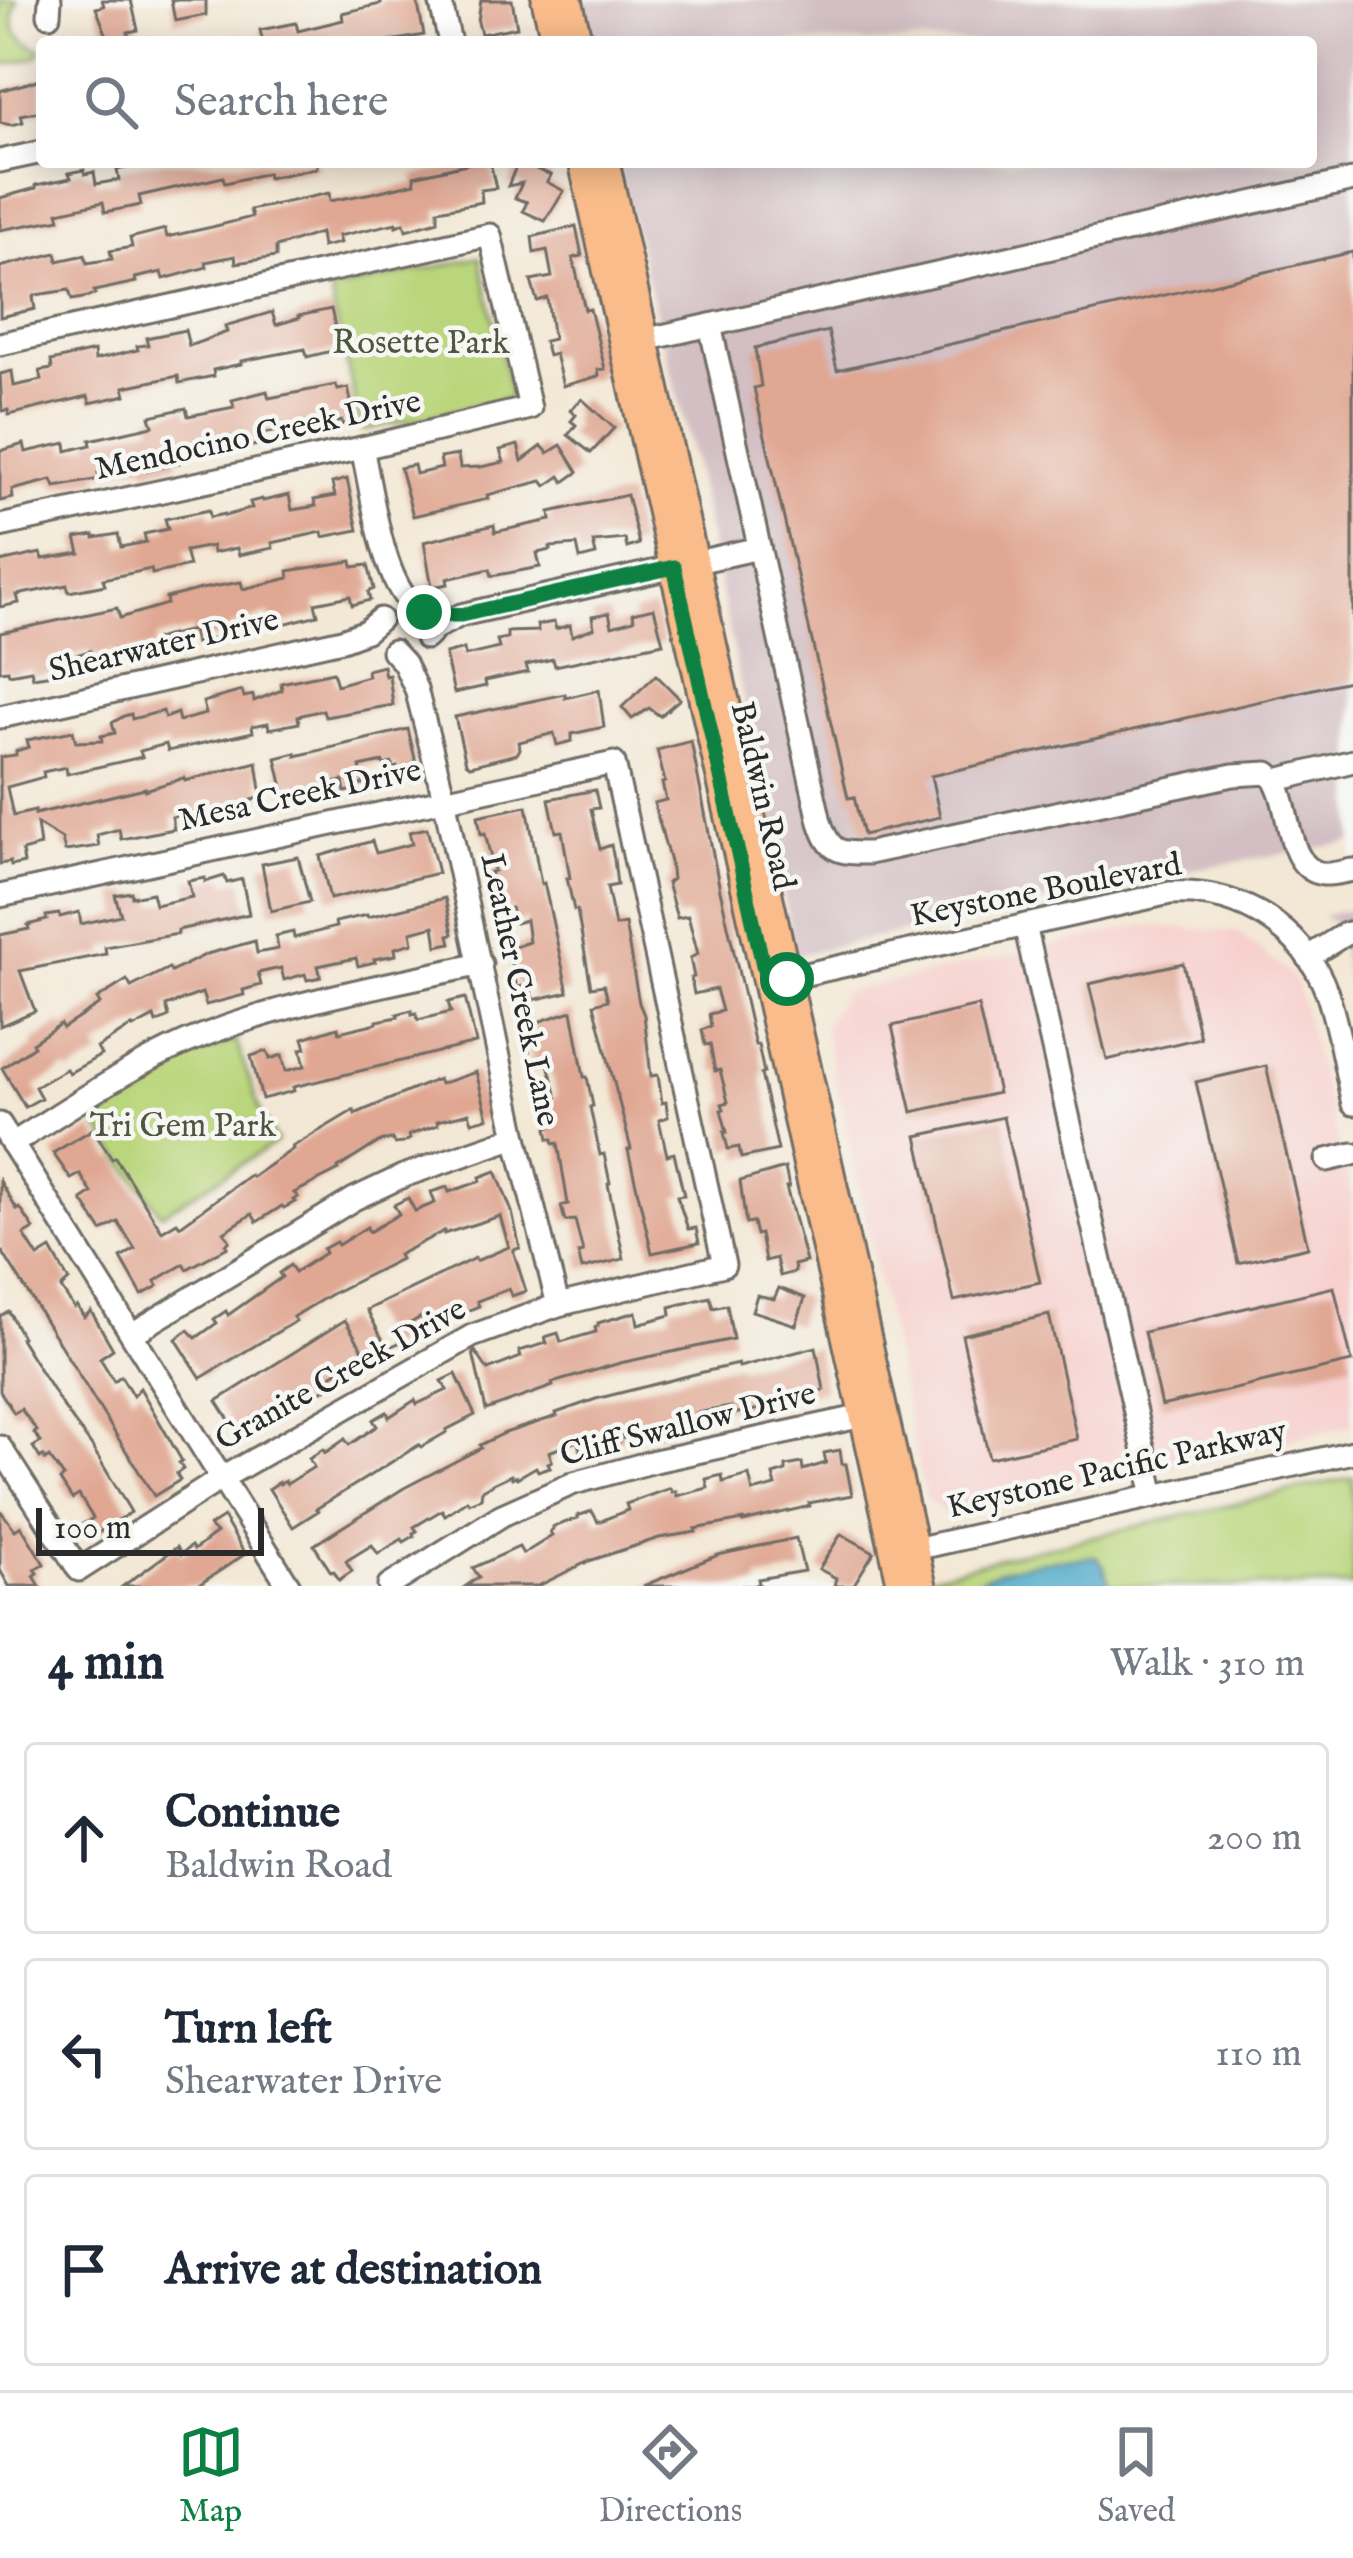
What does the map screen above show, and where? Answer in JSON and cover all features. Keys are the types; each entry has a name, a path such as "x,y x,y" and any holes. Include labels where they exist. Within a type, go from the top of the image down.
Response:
{"main road":[{"path":"546,0 555,36"},
{"path":"568,0 577,36"},
{"name":"Baldwin Road","path":"585,168 684,565 874,1413 904,1552 902,1586"},
{"name":"Baldwin Road","path":"605,168 644,340 684,565"},
{"name":"Baldwin Road","path":"904,1552 922,1586"}],"street":[{"path":"440,0 449,36"},
{"path":"0,161 36,153"},
{"path":"644,340 1353,179"},
{"name":"Mendocino Creek Drive","path":"0,344 490,235 530,408 0,526"},
{"path":"710,325 826,842 842,853 869,853 1233,775 1268,773 1277,780 1298,854 1310,868 1323,874 1353,870"},
{"path":"362,448 389,568 389,596 379,634 390,649 409,652 437,627 461,615"},
{"path":"382,615 397,604 434,615 461,615 759,548"},
{"path":"389,568 402,595 427,622 424,641"},
{"name":"Shearwater Drive","path":"0,716 342,640 366,631 382,615"},
{"name":"Shearwater Drive","path":"342,640 390,649"},
{"name":"Leather Creek Lane","path":"416,689 416,661 424,641"},
{"name":"Leather Creek Lane","path":"390,649 404,663 416,689 444,798 516,1137 558,1305"},
{"path":"1277,780 1353,761"},
{"name":"Mesa Creek Drive","path":"0,896 614,763 724,1265"},
{"name":"Keystone Boulevard","path":"777,981 1170,893 1202,893 1233,900 1262,914 1308,957 1326,990 1353,1104"},
{"path":"1025,926 1154,1496"},
{"path":"1308,957 1353,932"},
{"path":"289,1583 6,1134 188,1042 273,1012 481,964"},
{"path":"132,1334 354,1198 516,1137"},
{"path":"1327,1160 1353,1154"},
{"name":"Granite Creek Drive","path":"0,1448 80,1570 222,1478 472,1336 558,1305 724,1265"},
{"name":"Cliff Swallow Drive","path":"389,1586 502,1515 574,1484 655,1461 874,1413"},
{"name":"Keystone Pacific Parkway","path":"904,1552 1353,1452"}],"shaded area":[{"path":"575,0 1353,0 1353,842 1176,872 796,955 693,455 619,168 1317,168 1317,36 584,36"},
{"path":"1353,909 1353,1010 1336,924 1322,916"},
{"path":"1145,925 1238,932 1296,980 1353,1203 1353,1425 949,1515 926,1500 824,1025 845,992"}],"green space":[{"path":"0,0 17,0 13,24 24,40 36,47 36,57 0,66"},
{"name":"Rosette Park","path":"480,257 511,398 362,431 330,291"},
{"name":"Tri Gem Park","path":"236,1040 260,1111 277,1142 161,1214 89,1114 152,1072"},
{"path":"1353,1477 1353,1586 917,1586 916,1580 1011,1555"}],"water":[{"path":"1096,1556 1110,1586 973,1586 1013,1567"}],"building":[{"path":"102,0 131,0 138,30 128,36 107,36 96,8 104,6"},
{"path":"171,0 206,0 206,15 175,21"},
{"path":"380,0 417,0 424,35 262,36 260,30 296,23 298,31 381,4"},
{"path":"481,0 512,0 517,27 481,34"},
{"path":"36,81 36,112 21,115 23,122 0,123 0,91"},
{"path":"317,168 225,183 223,177 139,196 141,205 105,212 103,202 58,212 60,219 0,230 0,198 84,170 85,174 94,172 96,184 119,180 117,170"},
{"path":"449,168 491,168 496,188 481,190 482,202 438,210 438,221 406,230 404,223 396,223 338,236 340,243 322,247 320,233 276,247 276,257 236,263 235,256 206,262 207,267 164,279 162,272 135,278 136,282 72,300 69,290 36,295 35,309 0,317 0,267 56,253 58,261 85,255 87,263 112,259 110,251 132,247 130,238 165,229 167,237 212,227 252,217 250,210 329,193 330,201 372,193 415,183 414,176"},
{"path":"516,168 533,168 551,175 547,182 564,191 545,221 523,211 527,202 515,198 522,183 508,186"},
{"path":"576,226 582,256 573,258 605,369 598,370 599,376 563,386 555,354 548,356 544,341 553,339 547,298 537,301 531,281 552,277 547,250 534,253 532,237"},
{"path":"1353,252 1353,680 931,776 940,817 863,835 854,797 848,798 754,388 761,386 755,348 828,331 837,370"},
{"path":"331,309 340,349 307,357 305,349 241,361 213,370 214,376 179,383 178,376 124,387 126,395 90,403 88,396 9,415 8,410 2,411 0,374 12,371 14,386 42,380 40,371 52,369 51,361 94,351 95,360 138,350 137,346 148,345 146,338 185,330 189,346 227,332 225,326 272,312 276,325"},
{"path":"336,385 338,390 348,388 356,423 343,427 342,421 255,435 258,445 216,452 214,442 193,444 176,449 179,463 146,471 145,465 134,465 98,473 100,479 55,487 52,480 12,490 13,498 0,501 0,451 24,444 26,452 66,443 67,451 91,445 90,440 153,426 150,416 186,408 188,416 234,407 232,400 267,391 269,398"},
{"path":"582,399 614,428 591,453 568,435 576,425 571,421 576,415 570,410"},
{"path":"518,445 522,461 542,446 548,453 561,445 578,472 564,482 560,476 546,486 542,481 413,516 400,468 414,465 416,474 442,468 440,458 458,455 460,468 481,467 504,462 500,450"},
{"path":"347,479 358,530 323,537 322,532 239,555 237,548 213,553 212,546 185,551 189,566 103,579 105,585 69,592 67,585 17,595 19,603 0,607 0,562 41,553 43,559 80,553 76,538 94,535 118,534 121,547 146,542 144,534 168,529 165,519 209,510 210,517 225,516 252,508 250,502 262,499 289,495 292,510 316,506 314,500 335,496 332,483"},
{"path":"627,495 639,544 627,548 625,539 593,542 596,555 580,559 577,545 550,547 537,553 540,567 492,576 490,569 432,587 424,542 494,525 495,532 551,520 550,512"},
{"path":"352,561 353,567 368,565 374,589 368,592 370,600 352,605 350,596 315,603 318,615 272,627 269,614 230,627 231,634 195,643 192,630 166,636 156,639 157,646 116,660 114,652 91,657 90,651 65,658 69,670 46,675 33,677 31,670 0,671 0,633 117,608 120,618 201,589 241,582 243,589 289,578 288,571"},
{"path":"654,608 663,643 555,666 553,659 526,665 528,672 454,693 445,654 464,649 465,656 499,648 497,640 507,638 507,632 538,631 537,625 554,622 556,629 570,625 572,636 594,628 592,616 609,613 612,626 634,620 633,613"},
{"path":"383,666 393,705 325,717 323,710 298,716 299,723 269,729 268,723 252,726 253,732 168,751 166,744 140,751 142,757 67,774 66,767 43,772 44,777 7,787 13,816 35,814 257,762 262,797 246,802 248,814 212,822 210,809 172,817 174,829 121,839 119,829 97,835 99,846 65,851 62,839 37,824 40,846 22,851 24,863 0,864 0,757 29,747 27,740 73,731 76,742 102,741 101,736 115,733 112,723 131,714 132,719 163,711 165,718 177,713 179,721 206,714 203,702 242,691 244,697 253,695 254,701 282,690 281,683 333,672 337,685"},
{"path":"656,675 680,699 660,716 649,708 632,719 622,707"},
{"path":"599,690 604,727 572,734 572,741 557,745 554,733 519,742 517,754 470,766 466,763 455,717"},
{"path":"408,729 415,776 400,779 392,763 360,767 364,784 359,789 345,792 343,781 320,786 322,797 287,805 276,758"},
{"path":"691,741 778,1150 741,1158 739,1147 728,1149 721,1110 728,1102 702,1030 711,1026 709,1014 722,1011 716,989 694,994 690,958 698,954 688,916 677,918 667,883 672,879 670,862 654,803 666,800 657,750"},
{"path":"595,790 599,808 591,809 600,849 611,845 614,859 617,885 607,887 615,926 625,924 651,1076 658,1075 662,1103 666,1102 668,1117 659,1120 667,1155 674,1153 684,1195 677,1196 688,1229 696,1228 699,1243 652,1253 594,1004 608,1000 604,985 591,987 567,878 562,831 556,832 549,799"},
{"path":"527,806 568,992 533,1000 530,985 517,987 508,949 529,942 526,920 515,923 511,908 500,909 478,816"},
{"path":"427,828 438,873 330,899 320,856 372,841 376,853 412,844 409,832"},
{"path":"298,857 310,902 271,911 262,864"},
{"path":"224,876 227,883 242,879 249,914 178,930 178,934 105,947 106,954 20,971 35,1011 0,1026 0,935 29,929 28,925 47,920 46,916 79,912 81,924 121,915 115,895 152,893 155,905 192,897 188,881"},
{"path":"445,898 451,943 437,946 434,926 411,932 413,943 375,962 358,966 356,958 318,966 321,977 307,980 305,974 284,980 281,968 258,973 261,985 243,990 244,995 206,1005 202,993 166,1006 169,1017 132,1026 97,1048 101,1055 35,1087 41,1098 25,1107 2,1068 60,1024 63,1028 100,1004 97,999 127,980 131,987 207,954 255,941 257,953 278,949 276,936 293,932 294,938 336,927 335,922"},
{"path":"1183,963 1200,1038 1107,1060 1089,984"},
{"path":"465,998 476,1043 293,1087 294,1091 262,1099 251,1056 267,1051 270,1059 282,1055 286,1071 305,1066 303,1038 338,1027 339,1032 377,1023 412,1010 418,1020 451,1012 448,1002"},
{"path":"978,1006 998,1093 912,1112 892,1026"},
{"path":"572,1011 624,1259 582,1269 575,1220 565,1221 561,1206 568,1204 558,1143 549,1139 547,1128 551,1127 545,1099 557,1097 548,1064 532,1067 525,1026"},
{"path":"1266,1066 1308,1247 1238,1263 1196,1082"},
{"path":"476,1072 488,1118 472,1122 469,1113 437,1121 438,1125 409,1135 403,1143 379,1142 294,1193 295,1202 257,1222 252,1214 224,1232 228,1247 187,1269 184,1264 142,1295 121,1258 135,1249 118,1222 102,1231 82,1200 92,1193 80,1174 71,1179 53,1153 93,1129 162,1231 177,1222 180,1226 292,1147 354,1110 355,1114 438,1079 440,1084"},
{"path":"1003,1117 1040,1282 954,1301 917,1136"},
{"path":"785,1168 806,1262 780,1276 776,1258 765,1261 753,1222 746,1224 740,1181"},
{"path":"496,1171 512,1212 520,1248 513,1250 526,1291 512,1296 508,1289 432,1326 426,1314 397,1331 403,1341 387,1348 367,1310 475,1258 509,1247 500,1216 444,1231 398,1255 400,1259 333,1293 201,1378 176,1339 188,1330 196,1338 217,1323 214,1319 226,1311 228,1315 282,1277 279,1273 290,1265 295,1272 325,1253 323,1249 367,1227 369,1232 399,1214 394,1205 408,1198 415,1211 435,1203 431,1192 447,1187 449,1192"},
{"path":"0,1181 34,1229 24,1235 38,1257 51,1249 69,1281 61,1288 84,1317 91,1311 113,1349 100,1358 114,1381 121,1376 133,1396 140,1388 182,1461 183,1469 176,1474 180,1480 154,1496 0,1248"},
{"path":"1334,1287 1352,1362 1161,1406 1144,1332"},
{"path":"779,1288 805,1298 796,1325 752,1311 757,1295 774,1299"},
{"path":"710,1297 713,1308 727,1305 733,1339 620,1363 552,1383 486,1410 475,1351 488,1370 521,1357 519,1351 547,1343 545,1337 558,1333 561,1342 596,1332 598,1323 636,1312 638,1324 671,1315 670,1307"},
{"path":"8,1311 20,1338 131,1512 92,1537 83,1524 93,1518 79,1495 72,1499 49,1457 40,1458 33,1447 41,1442 37,1431 21,1409 14,1413 0,1391 0,1316"},
{"path":"1049,1315 1077,1439 989,1458 962,1335"},
{"path":"345,1320 366,1360 355,1366 352,1362 325,1379 329,1387 284,1412 280,1407 240,1437 217,1401"},
{"path":"816,1347 824,1390 810,1394 809,1389 779,1398 780,1405 761,1409 732,1414 731,1407 696,1413 697,1418 671,1424 672,1430 656,1434 654,1426 622,1433 619,1442 581,1451 577,1441 549,1452 550,1467 538,1471 536,1467 494,1483 482,1490 481,1498 467,1500 445,1515 442,1510 414,1527 414,1536 404,1542 378,1554 372,1545 346,1561 352,1571 339,1580 314,1545 404,1488 505,1433 596,1399"},
{"path":"456,1374 475,1415 419,1445 293,1527 269,1489 314,1467 309,1459 323,1449 325,1453 345,1439 349,1445 377,1426 373,1420 387,1412 389,1417 415,1400 417,1404 447,1390 442,1381"},
{"path":"840,1450 852,1495 659,1538 589,1561 538,1586 466,1586 479,1577 473,1568 519,1547 523,1554 552,1536 553,1527 577,1516 592,1511 598,1522 628,1510 626,1504 670,1488 677,1496 708,1488 706,1479 722,1475 723,1482 749,1475 753,1492 776,1486 773,1475 786,1471 786,1466 802,1463 803,1470 826,1463 824,1453"},
{"path":"0,1510 15,1530 21,1526 44,1564 35,1569 40,1586 9,1586 0,1570"},
{"path":"223,1517 245,1554 197,1586 123,1586 177,1547 181,1554 191,1546 194,1550 216,1533 209,1526"},
{"path":"841,1534 874,1552 853,1586 834,1586 836,1578 819,1569"},
{"path":"796,1538 804,1571 758,1579 759,1584 753,1586 643,1586 718,1555"}],"route":[{"path":"424,612 461,615 674,567 767,983 787,979"}]}
